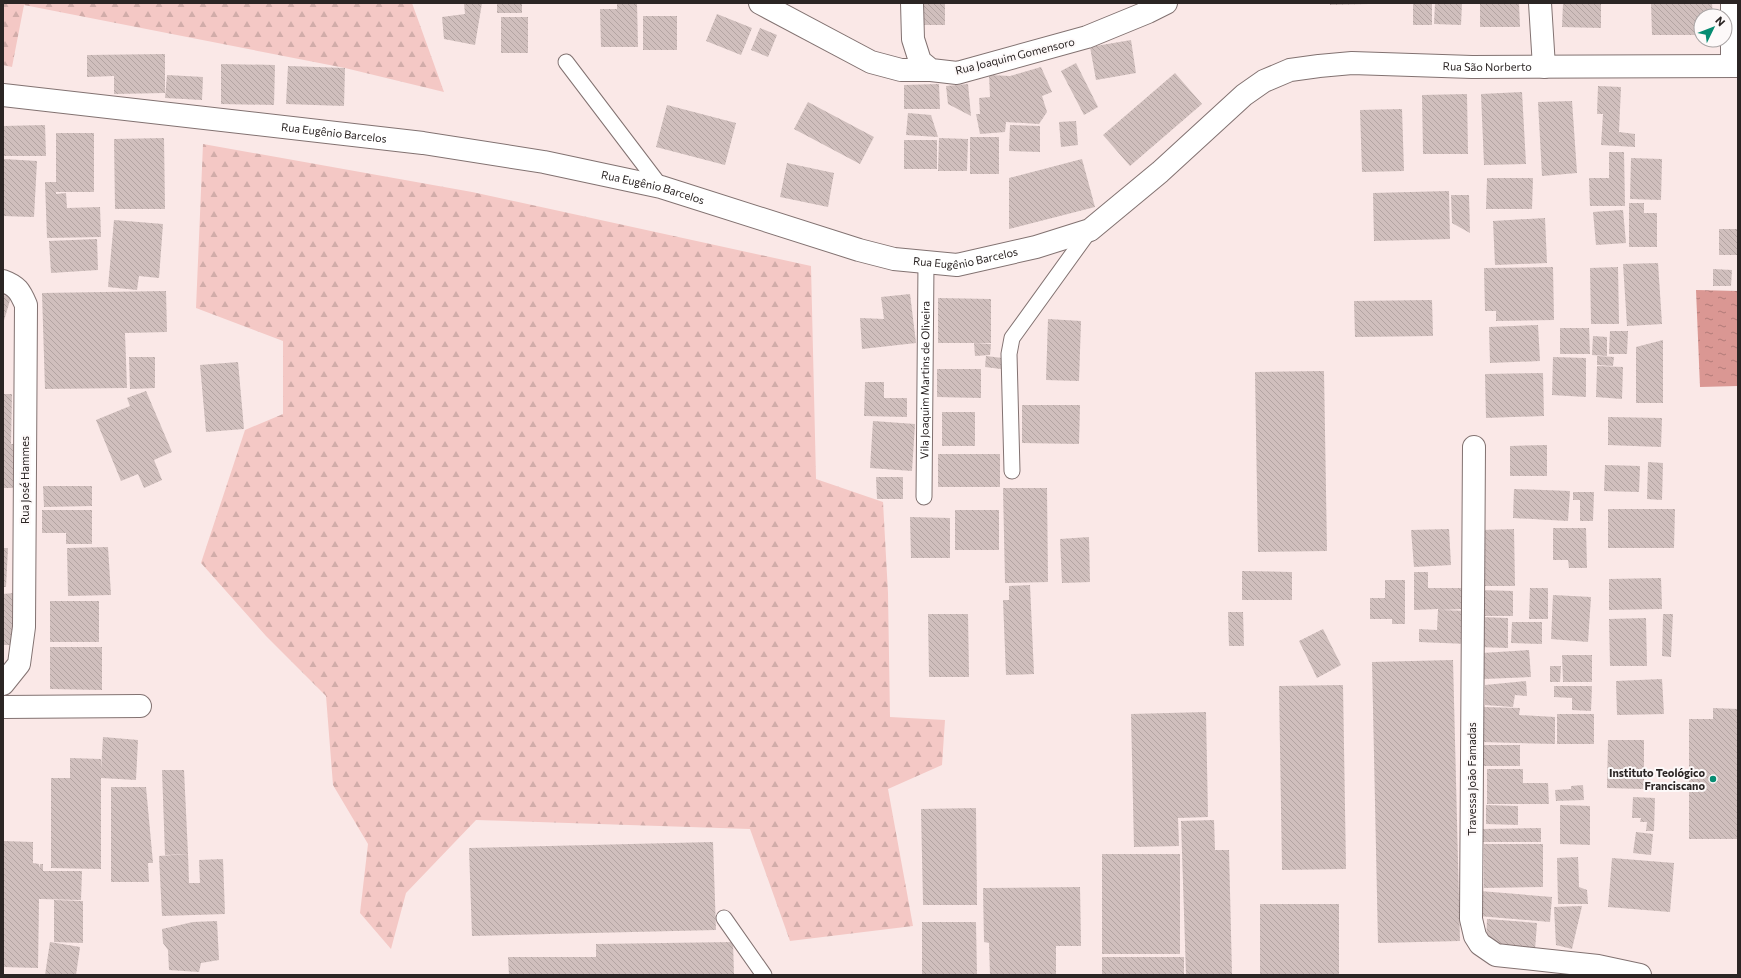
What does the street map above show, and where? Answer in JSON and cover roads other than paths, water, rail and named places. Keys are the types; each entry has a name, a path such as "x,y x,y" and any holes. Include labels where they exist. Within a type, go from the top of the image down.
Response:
{"street":[{"name":"Rua Joaquim Gomensoro","path":"760,3 871,62 900,70 931,70 957,73 1087,38 1166,3"},
{"path":"912,3 913,39 920,61 931,70"},
{"path":"1540,3 1544,67"},
{"path":"1732,3 1735,66"},
{"name":"Rua São Norberto","path":"1244,96 1264,82 1290,70 1352,63 1472,67 1735,66"},
{"name":"Rua Eugênio Barcelos","path":"3,95 423,142 544,162 660,187 859,250 894,259 957,265 1036,247 1090,230 1160,172 1244,96"},
{"name":"Rua José Hammes","path":"3,281 14,285 21,294 26,305 24,627 19,664 3,684"},
{"name":"Travessa João Famadas","path":"1474,447 1471,919 1475,936 1480,944 1496,955 1598,966 1640,975"},
{"path":"3,708 140,706"}],"lane":[{"path":"566,62 660,187"},
{"path":"1012,471 1010,354 1012,338 1090,230"},
{"name":"Vila Joaquim Martins de Oliveira","path":"924,497 926,263"},
{"path":"724,918 764,975"}],"water":[{"path":"1696,290 1738,291 1738,386 1700,387"}],"place":[{"name":"Instituto Teológico Franciscano","path":"1713,779"}]}
